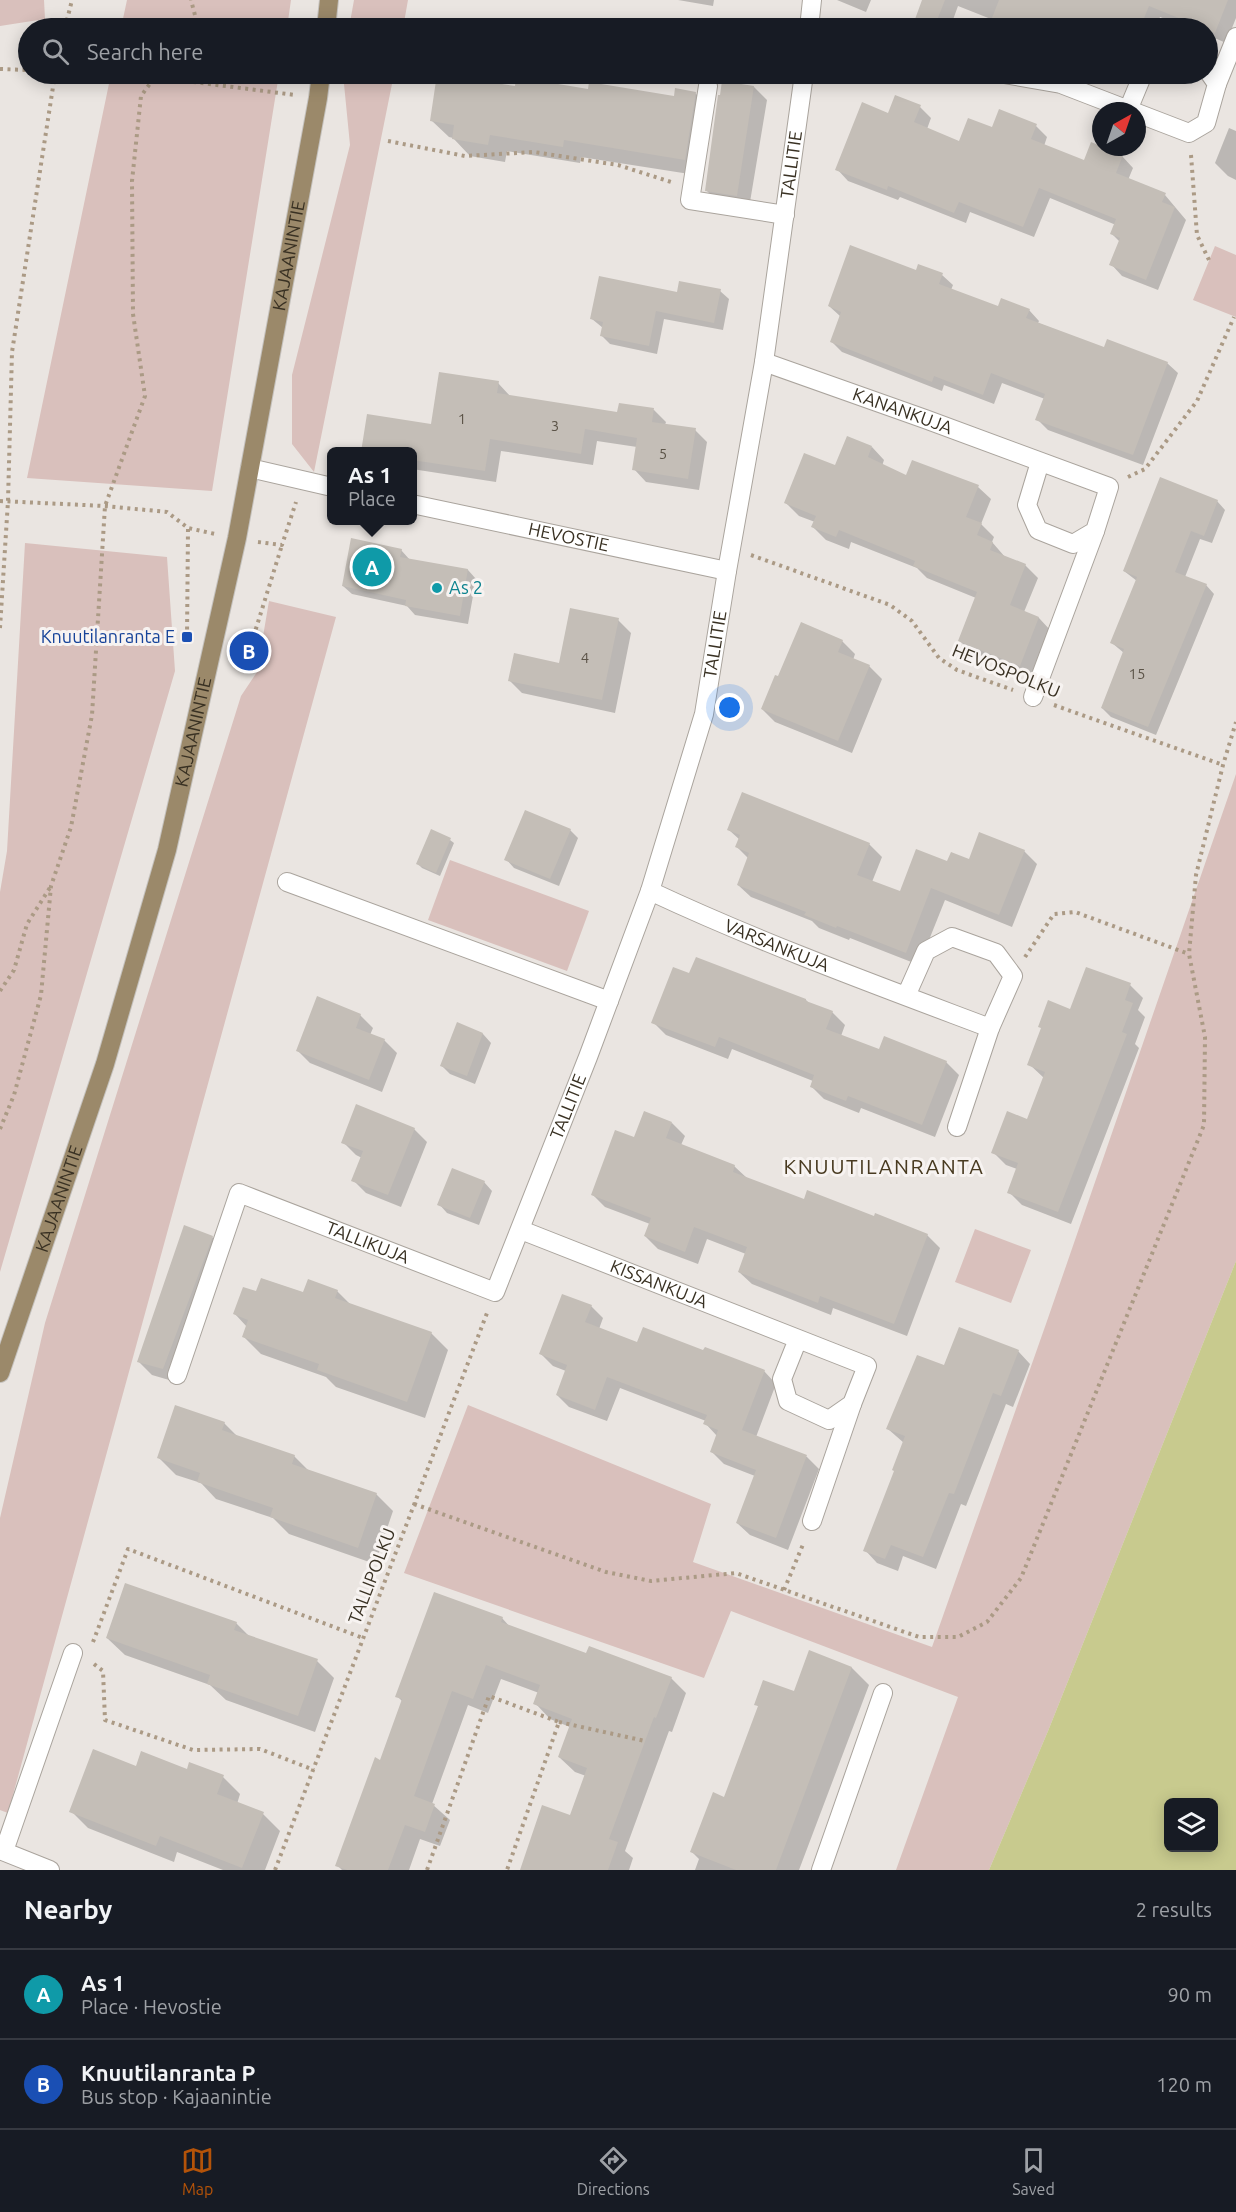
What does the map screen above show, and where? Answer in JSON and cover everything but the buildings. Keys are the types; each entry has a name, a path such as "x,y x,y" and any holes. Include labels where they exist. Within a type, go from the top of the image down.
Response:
{"main road":[{"path":"327,18 329,0"},
{"name":"KAJAANINTIE","path":"0,1373 105,1064 167,850 237,538 320,84"}],"street":[{"path":"810,18 812,0"},
{"path":"1218,68 1236,37"},
{"name":"TALLITIE","path":"495,1293 650,891 704,714 764,362 803,84"},
{"path":"1061,84 1108,102"},
{"path":"1135,102 1140,84"},
{"path":"1146,116 1189,133 1206,123 1211,84"},
{"path":"708,86 690,200 785,215"},
{"name":"KANANKUJA","path":"764,362 1109,487"},
{"path":"1040,462 1027,505 1038,530 1073,544 1095,531"},
{"path":"250,468 327,486"},
{"path":"1033,697 1095,531 1109,487"},
{"name":"HEVOSTIE","path":"417,505 727,571"},
{"path":"287,882 609,1000"},
{"name":"VARSANKUJA","path":"650,891 719,924 990,1028"},
{"path":"906,996 926,951 952,937 996,953 1013,976 990,1028 957,1127"},
{"name":"TALLIKUJA","path":"177,1375 239,1193 495,1293"},
{"name":"KISSANKUJA","path":"521,1230 867,1366 852,1404"},
{"path":"798,1339 782,1379 788,1401 829,1420 852,1404"},
{"path":"812,1521 852,1404"},
{"path":"50,1870 2,1851 80,1656"},
{"path":"821,1870 883,1693"}],"path":[{"path":"68,18 72,0"},
{"path":"190,0 196,18"},
{"path":"0,69 18,70"},
{"path":"0,628 8,501 12,352 53,84"},
{"path":"0,1129 14,1095 41,995 51,886 71,827 92,715 105,506 145,396 133,314 132,181 141,96 150,84"},
{"path":"219,84 318,98"},
{"path":"1189,133 1197,235 1209,260"},
{"path":"388,141 465,156 534,152 618,165 692,188"},
{"path":"1109,487 1145,469 1197,401 1234,317"},
{"path":"249,651 302,481"},
{"path":"0,501 105,506 167,512 188,528 282,545"},
{"path":"187,637 188,528"},
{"name":"HEVOSPOLKU","path":"731,548 890,605 912,621 939,658 957,670 1223,765"},
{"path":"414,1504 606,1572 651,1581 736,1573 919,1637 958,1637 987,1622 1021,1578 1204,1125 1205,1037 1189,954 1196,875 1236,722"},
{"path":"0,991 15,970 27,924 51,886"},
{"path":"1013,976 1054,915 1075,912 1189,954"},
{"name":"TALLIPOLKU","path":"275,1870 495,1293"},
{"path":"784,1590 812,1521"},
{"path":"314,1770 260,1749 193,1750 105,1720 103,1671 80,1656 128,1549 363,1638"},
{"path":"427,1870 489,1696 559,1722 645,1741"},
{"path":"507,1870 559,1722"}],"shaded area":[{"path":"0,0 44,0 45,18 18,18 18,23 0,26"},
{"path":"127,0 291,0 288,18 123,18"},
{"path":"354,0 408,0 405,18 351,18"},
{"path":"109,84 277,84 212,491 27,478"},
{"path":"344,84 392,84 314,472 292,444 292,375 350,145"},
{"path":"1215,246 1236,255 1236,317 1193,300"},
{"path":"25,543 167,557 175,671 0,1272 0,892 7,851"},
{"path":"269,601 336,617 8,1813 0,1810 0,1518 45,1323 241,696 257,672"},
{"path":"1236,774 1236,1261 1048,1731 989,1870 896,1870 958,1697 731,1611 704,1678 404,1573 468,1405 711,1504 693,1562 932,1647"},
{"path":"450,860 589,911 567,971 428,920"},
{"path":"975,1229 1031,1250 1011,1303 955,1282"},
{"path":"1236,1261 1236,1870 989,1870 1048,1731"}],"place":[{"name":"As 1","path":"372,567"},
{"name":"As 2","path":"437,588"},
{"name":"Knuutilanranta E","path":"187,637"},
{"name":"Knuutilanranta P","path":"249,651"}],"district":[{"name":"KNUUTILANRANTA","path":"884,1167"}]}
